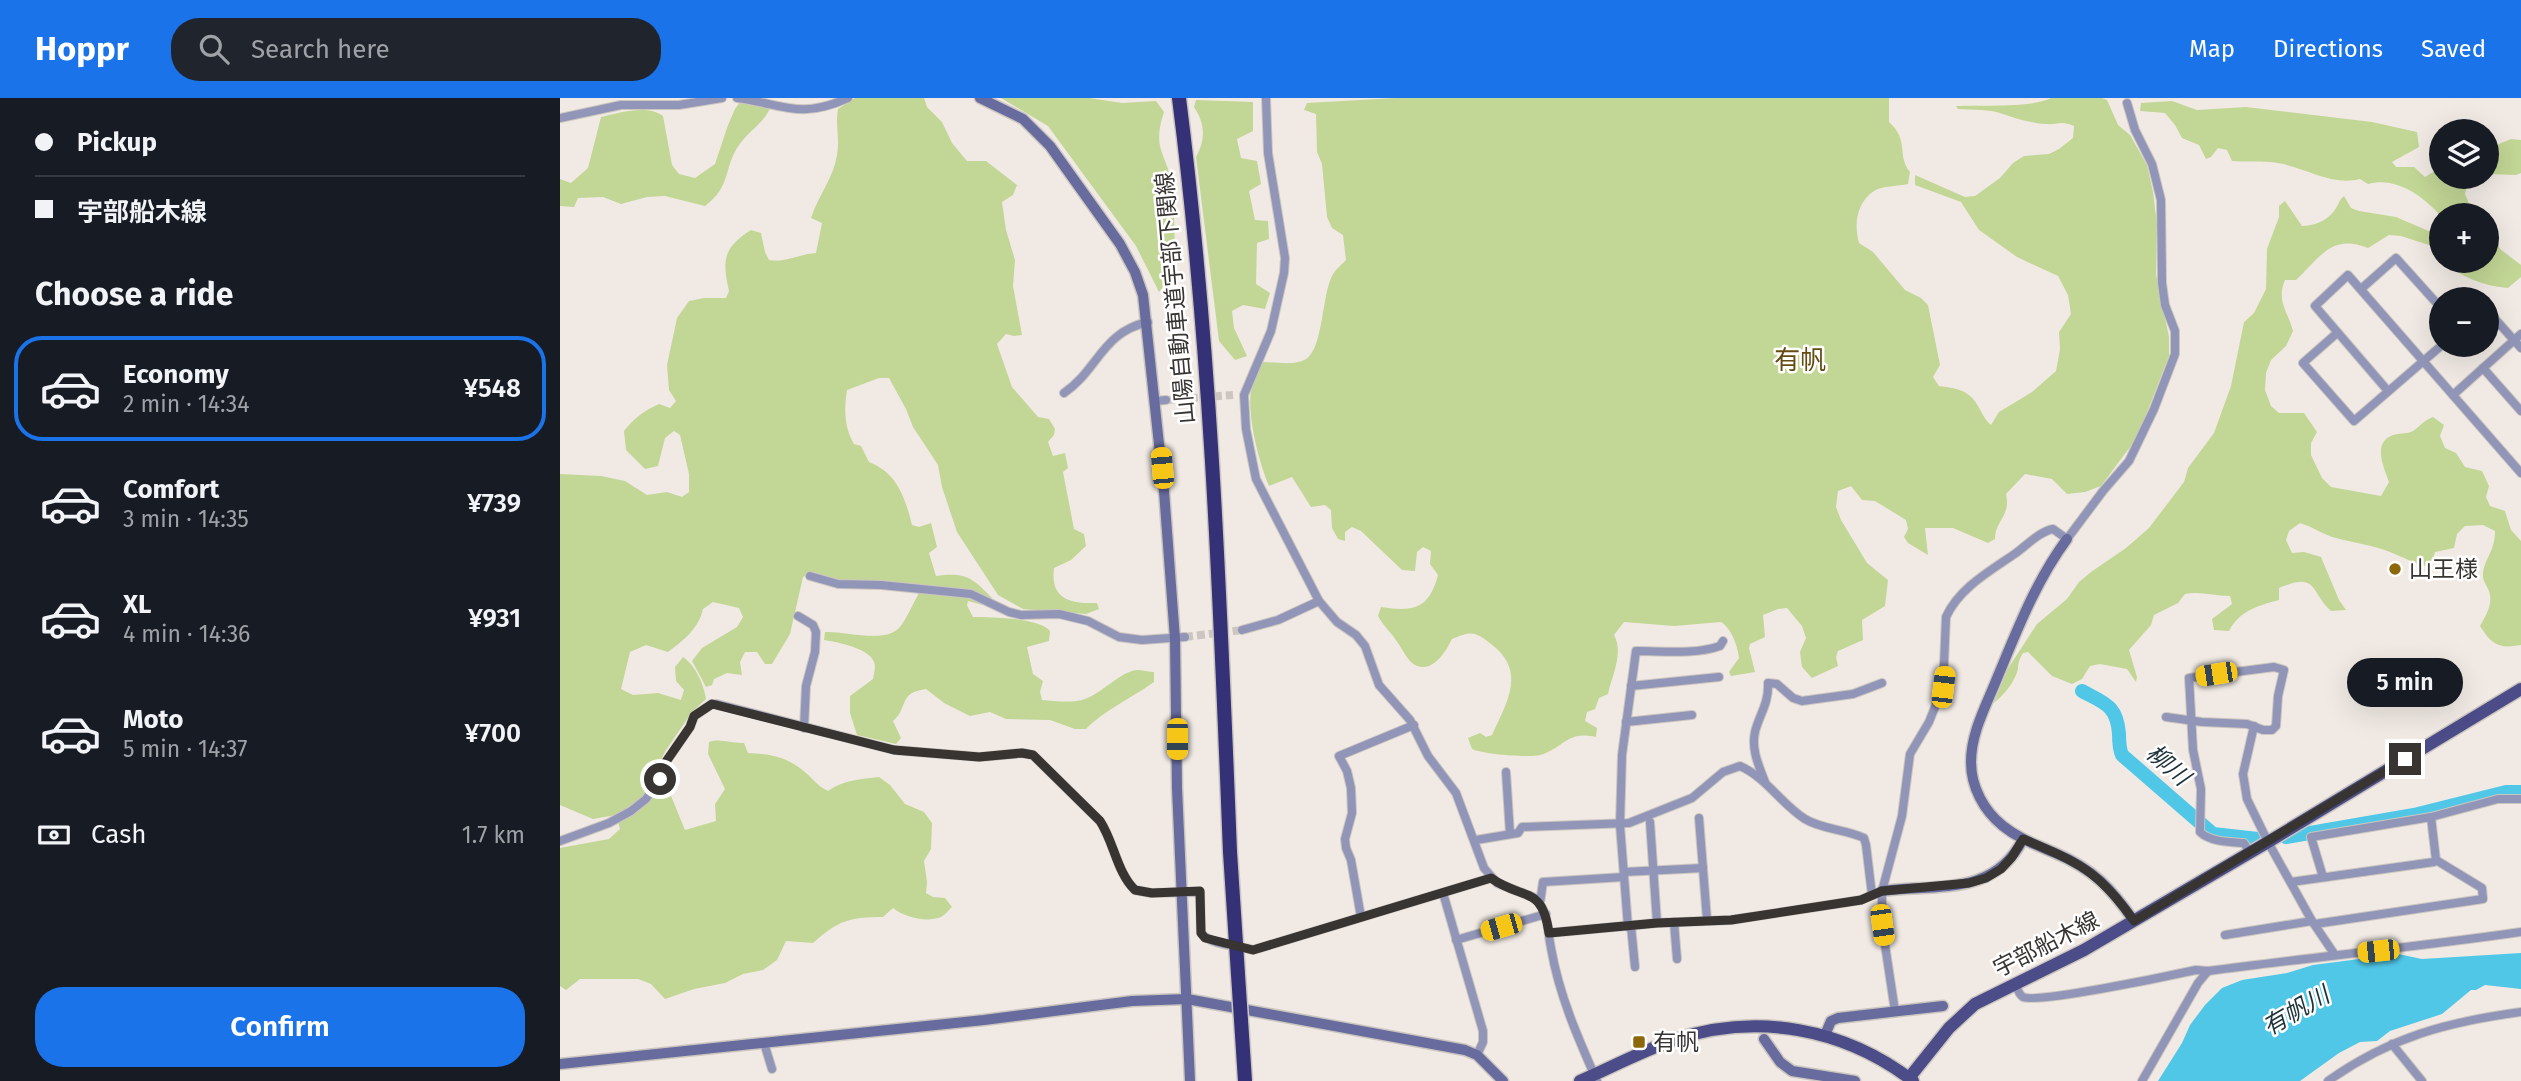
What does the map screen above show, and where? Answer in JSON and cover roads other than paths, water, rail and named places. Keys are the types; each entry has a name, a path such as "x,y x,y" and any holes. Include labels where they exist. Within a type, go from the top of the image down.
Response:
{"highway":[{"name":"山陽自動車道宇部下関線","path":"1180,102 1192,211 1216,528 1230,852 1244,1081"}],"main road":[{"name":"宇部船木線","path":"1580,1081 1595,1078 1658,1046 1710,1030 1767,1027 1825,1035 1871,1054 1909,1080 1962,1015 1993,994 2084,950 2521,689"}],"street":[{"path":"560,118 621,106 679,105 722,98"},
{"path":"737,98 794,110 819,109 848,98"},
{"path":"980,98 1023,119 1050,146 1120,244 1135,272 1143,295 1161,401 1180,638 1181,891 1190,1081"},
{"path":"1266,98 1268,153 1283,240 1284,273 1271,331 1244,395 1248,438 1256,479 1319,601 1336,622 1356,635 1365,646 1379,685 1414,725 1428,756 1456,793 1476,840 1484,868 1491,878 1535,898 1540,903 1546,914 1556,972 1567,1010 1595,1078"},
{"path":"2127,103 2135,130 2152,164 2161,200 2162,284 2165,305 2175,331 2175,354 2154,409 2129,461 2067,539 2033,593 1978,725 1973,744 1972,774 1982,801 2001,825 2023,839 2090,871 2116,895 2134,921"},
{"path":"2361,289 2396,258 2429,295"},
{"path":"2388,391 2315,306 2348,275 2521,473"},
{"path":"2499,320 2518,337 2521,348"},
{"path":"1064,393 1084,376 1106,345 1122,331 1148,322"},
{"path":"2337,333 2303,363 2354,421 2429,357"},
{"path":"2453,395 2518,337"},
{"path":"2483,368 2521,411"},
{"path":"1233,395 1244,395"},
{"path":"1877,893 1900,823 1910,754 1929,722 1943,687 1944,628 1950,608 1962,593 2047,530 2056,530 2067,539"},
{"path":"810,576 838,584 881,585 971,594 1009,612 1021,615 1059,614 1088,621 1119,636 1142,640 1180,638"},
{"path":"1242,630 1278,620 1319,601"},
{"path":"798,616 813,625 816,632 815,652 806,686 804,728"},
{"path":"1635,967 1620,825 1622,755 1636,651 1713,649 1723,641"},
{"path":"2166,717 2191,721 2254,726 2269,731 2276,726 2278,695 2284,670 2274,667 2189,678 2191,721 2193,750 2201,789 2200,832 2203,836 2244,843 2250,853"},
{"path":"1631,686 1719,677"},
{"path":"1765,782 1754,755 1754,743 1755,731 1768,695 1768,683 1777,684 1793,698 1802,701 1853,694 1882,683"},
{"path":"560,841 609,823 646,799 660,779 663,766 690,727 694,716 712,704 894,750 979,757 1022,753 1033,755 1100,821 1125,876 1135,890 1152,893 1200,891 1201,933 1205,938 1253,950 1491,878"},
{"path":"1626,722 1692,715"},
{"path":"1362,917 1351,860 1346,848 1352,813 1351,789 1347,771 1339,756 1414,725"},
{"path":"2254,726 2243,774 2244,788 2268,842 2335,955"},
{"path":"1476,840 1518,833 1522,827 1588,823 1620,825 1692,798 1731,768 1740,766 1765,782 1806,819 1840,833 1864,838 1877,893 1895,1011"},
{"path":"1506,772 1510,834"},
{"path":"2323,877 2311,837 2431,817 2498,799 2521,799"},
{"path":"2431,817 2436,860"},
{"path":"1699,818 1707,920"},
{"path":"1650,822 1657,923"},
{"path":"1549,933 1657,923 1731,920 1836,905 1861,900 1877,893 1978,881 2001,869 2023,839"},
{"path":"2291,882 2436,860"},
{"path":"2225,935 2483,900 2482,888 2436,860"},
{"path":"1540,903 1543,882 1703,868"},
{"path":"1443,893 1483,1031 1483,1042 1477,1055"},
{"path":"1456,940 1546,914"},
{"path":"1674,922 1677,959"},
{"path":"2015,983 2021,996 2026,999 2109,988 2196,970 2208,971 2418,947 2521,932"},
{"path":"2142,1081 2198,983 2208,971"},
{"path":"560,1064 984,1020 1132,1001 1187,999 1453,1048 1477,1055 1503,1081"},
{"path":"1825,1035 1834,1019 1943,1006"},
{"path":"2328,1081 2392,1044 2449,1023 2521,1012"},
{"path":"1764,1039 1780,1062 1792,1071 1855,1081"},
{"path":"764,1043 772,1069"},
{"path":"2392,1044 2422,1081"}],"water":[{"name":"有帆川","path":"2521,953 2521,989 2485,985 2471,990 2442,1014 2390,1031 2377,1041 2360,1042 2339,1053 2300,1081 2158,1081 2190,1025 2205,1005 2222,988 2242,980 2287,973 2313,965 2398,954 2422,959"}],"waterway":[{"name":"柳川","path":"2082,691 2103,702 2112,711 2118,724 2122,755 2213,834 2258,839"},
{"name":"柳川","path":"2286,837 2414,815 2506,792 2521,792"}],"tunnel":[{"path":"1166,400 1233,395"},
{"path":"1185,637 1242,630"}],"place":[{"name":"山王様","path":"2395,569"},
{"name":"有帆","path":"1639,1042"}],"district":[{"name":"有帆","path":"1800,360"}]}
